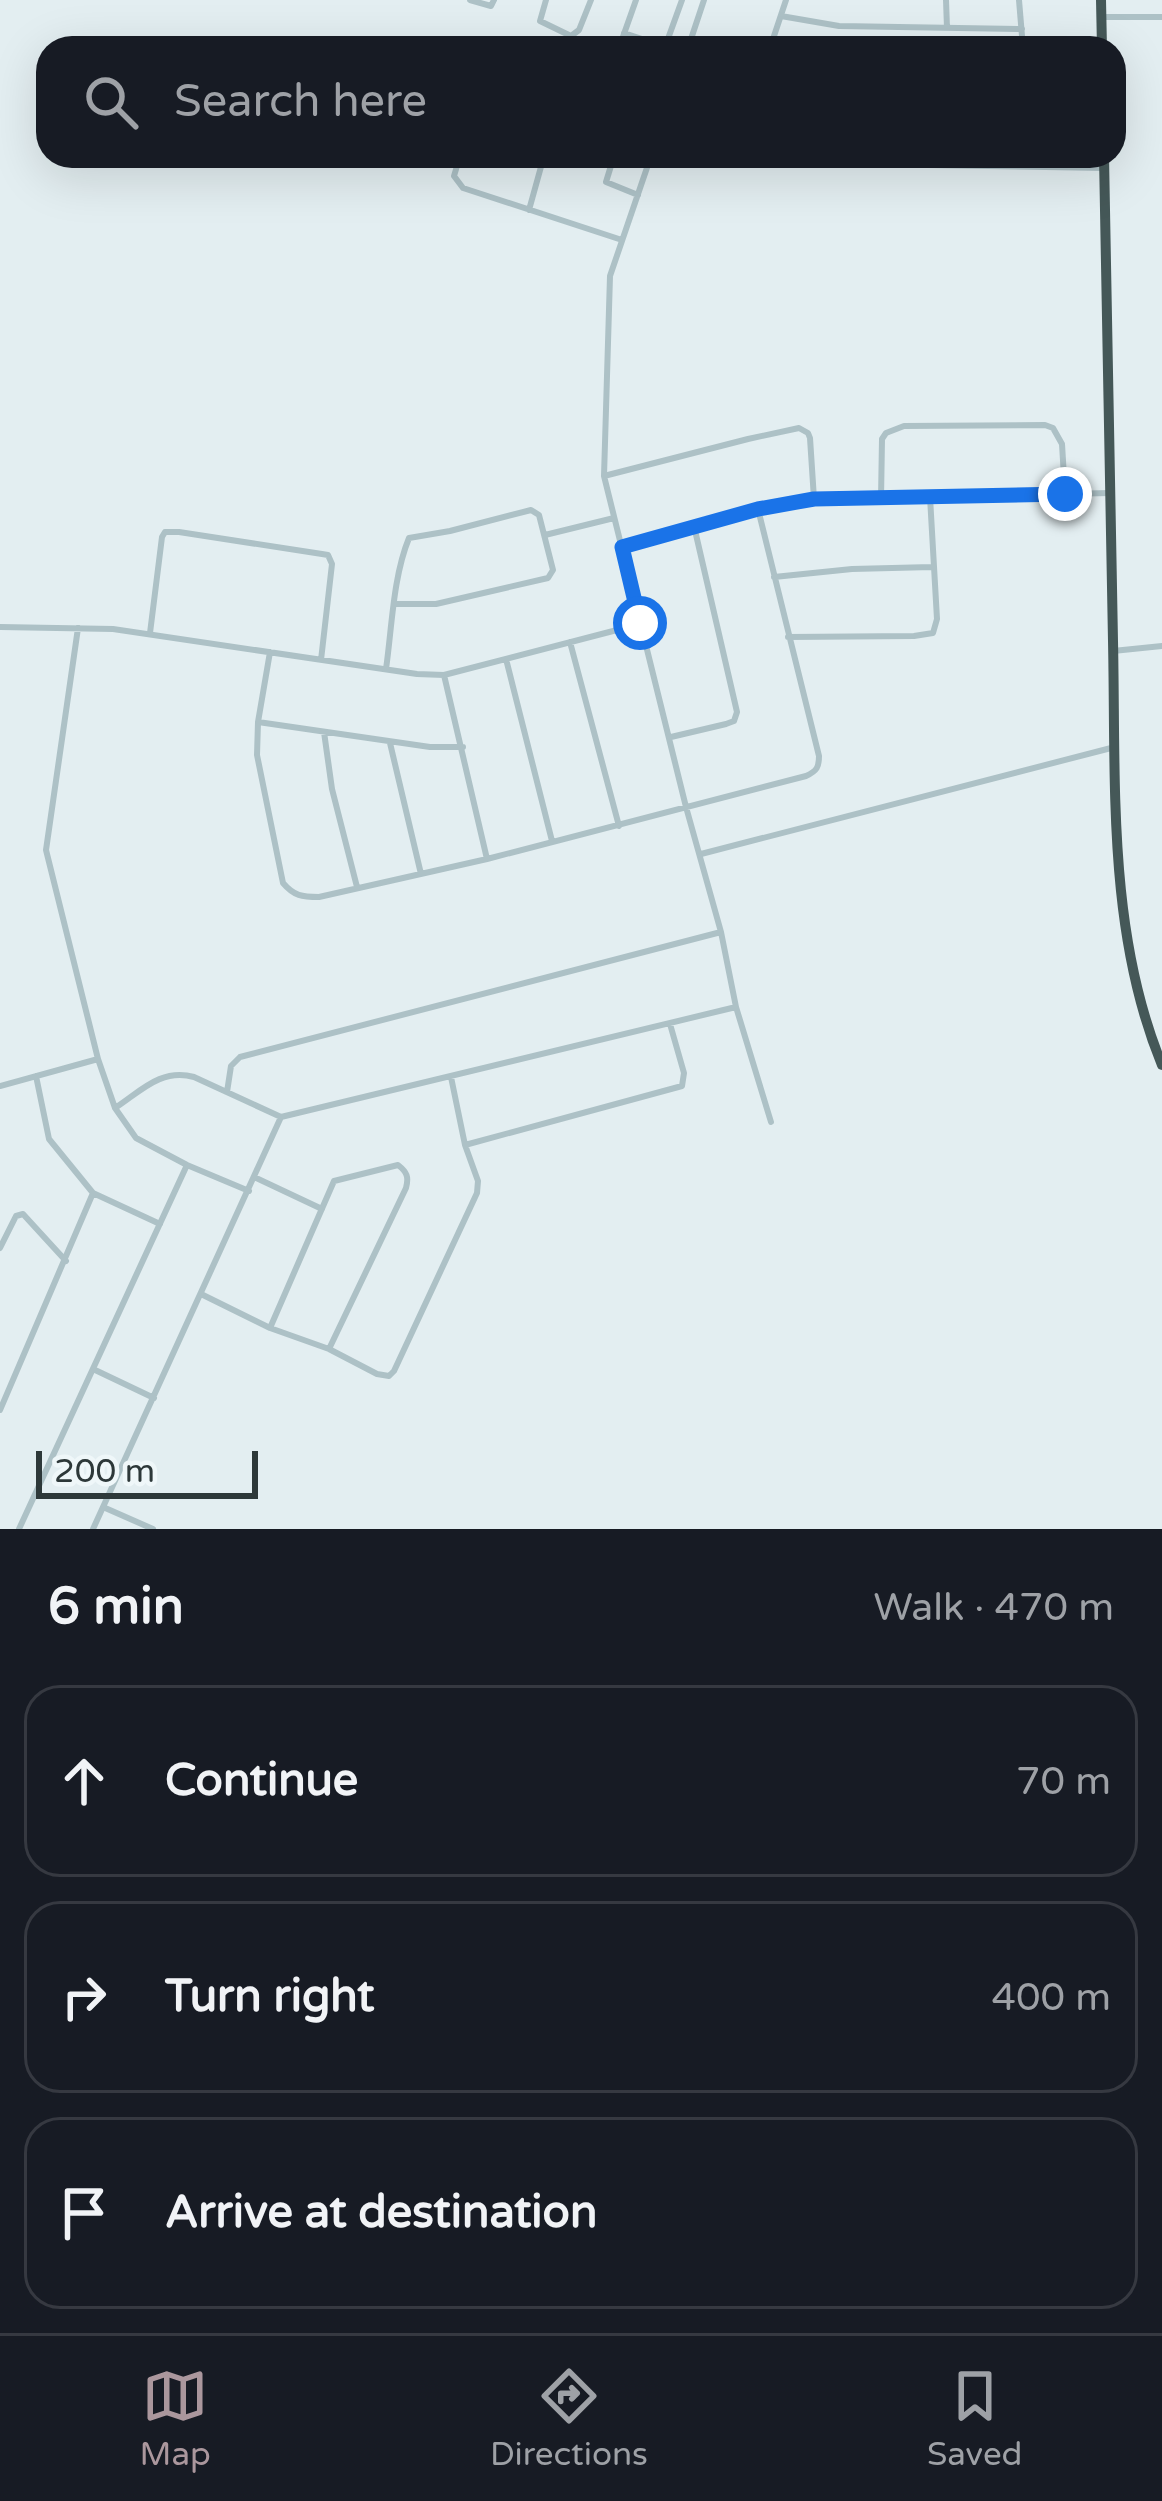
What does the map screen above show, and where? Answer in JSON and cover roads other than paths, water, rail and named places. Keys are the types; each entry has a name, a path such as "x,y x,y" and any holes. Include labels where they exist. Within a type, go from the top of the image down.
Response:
{"highway":[{"path":"1101,0 1102,36"},
{"path":"1104,168 1115,747 1124,935 1162,1065"}],"street":[{"path":"470,0 486,6 494,0"},
{"path":"546,0 540,21 571,36 579,30 591,0"},
{"path":"623,36 636,0"},
{"path":"671,36 682,0"},
{"path":"692,36 704,0"},
{"path":"774,36 786,0"},
{"path":"946,0 947,28"},
{"path":"1018,0 1022,36"},
{"path":"781,16 839,26 1022,29"},
{"path":"1102,17 1162,17"},
{"path":"624,33 633,36"},
{"path":"456,168 454,176 463,188 622,240"},
{"path":"529,210 541,168"},
{"path":"610,168 606,182 638,195"},
{"path":"647,168 610,276 604,476 736,1007 771,1122"},
{"path":"881,499 882,440 886,433 904,426 1053,428 1062,444 1065,494"},
{"path":"604,476 800,428 810,438 814,499"},
{"path":"622,547 758,509 814,499 1111,493"},
{"path":"788,637 933,633 937,619 931,497"},
{"path":"270,652 257,754 283,884 292,894 319,897 487,859 806,776 819,765 758,509"},
{"path":"386,669 395,604 406,542 412,536 531,511 538,515 553,570 548,578 436,604 395,604"},
{"path":"545,535 614,518"},
{"path":"670,737 726,724 734,721 737,712 694,526"},
{"path":"149,634 162,537 165,532 179,532 328,555 332,564 321,660"},
{"path":"774,577 933,567"},
{"path":"0,627 113,628 444,675 640,623"},
{"path":"78,628 46,850 98,1059 115,1108 136,1138 249,1191"},
{"path":"571,642 620,826"},
{"path":"1113,651 1162,646"},
{"path":"506,659 552,841"},
{"path":"444,675 487,859"},
{"path":"258,722 430,747 463,747"},
{"path":"324,732 332,789 357,887"},
{"path":"390,741 421,874"},
{"path":"701,854 1115,747"},
{"path":"227,1092 232,1066 240,1057 721,932"},
{"path":"115,1108 166,1075 180,1073 281,1117 736,1007"},
{"path":"465,1144 682,1086 670,1024"},
{"path":"0,1086 98,1059"},
{"path":"36,1076 49,1139 93,1193 160,1224"},
{"path":"201,1294 383,1377 394,1370 477,1193 478,1181 451,1078"},
{"path":"94,1529 281,1117"},
{"path":"19,1529 187,1165"},
{"path":"270,1328 334,1180 398,1165 408,1178 328,1349"},
{"path":"254,1177 322,1209"},
{"path":"0,1409 93,1193"},
{"path":"0,1248 16,1216 22,1214 66,1261"},
{"path":"93,1369 154,1398"},
{"path":"103,1507 152,1529"}]}
